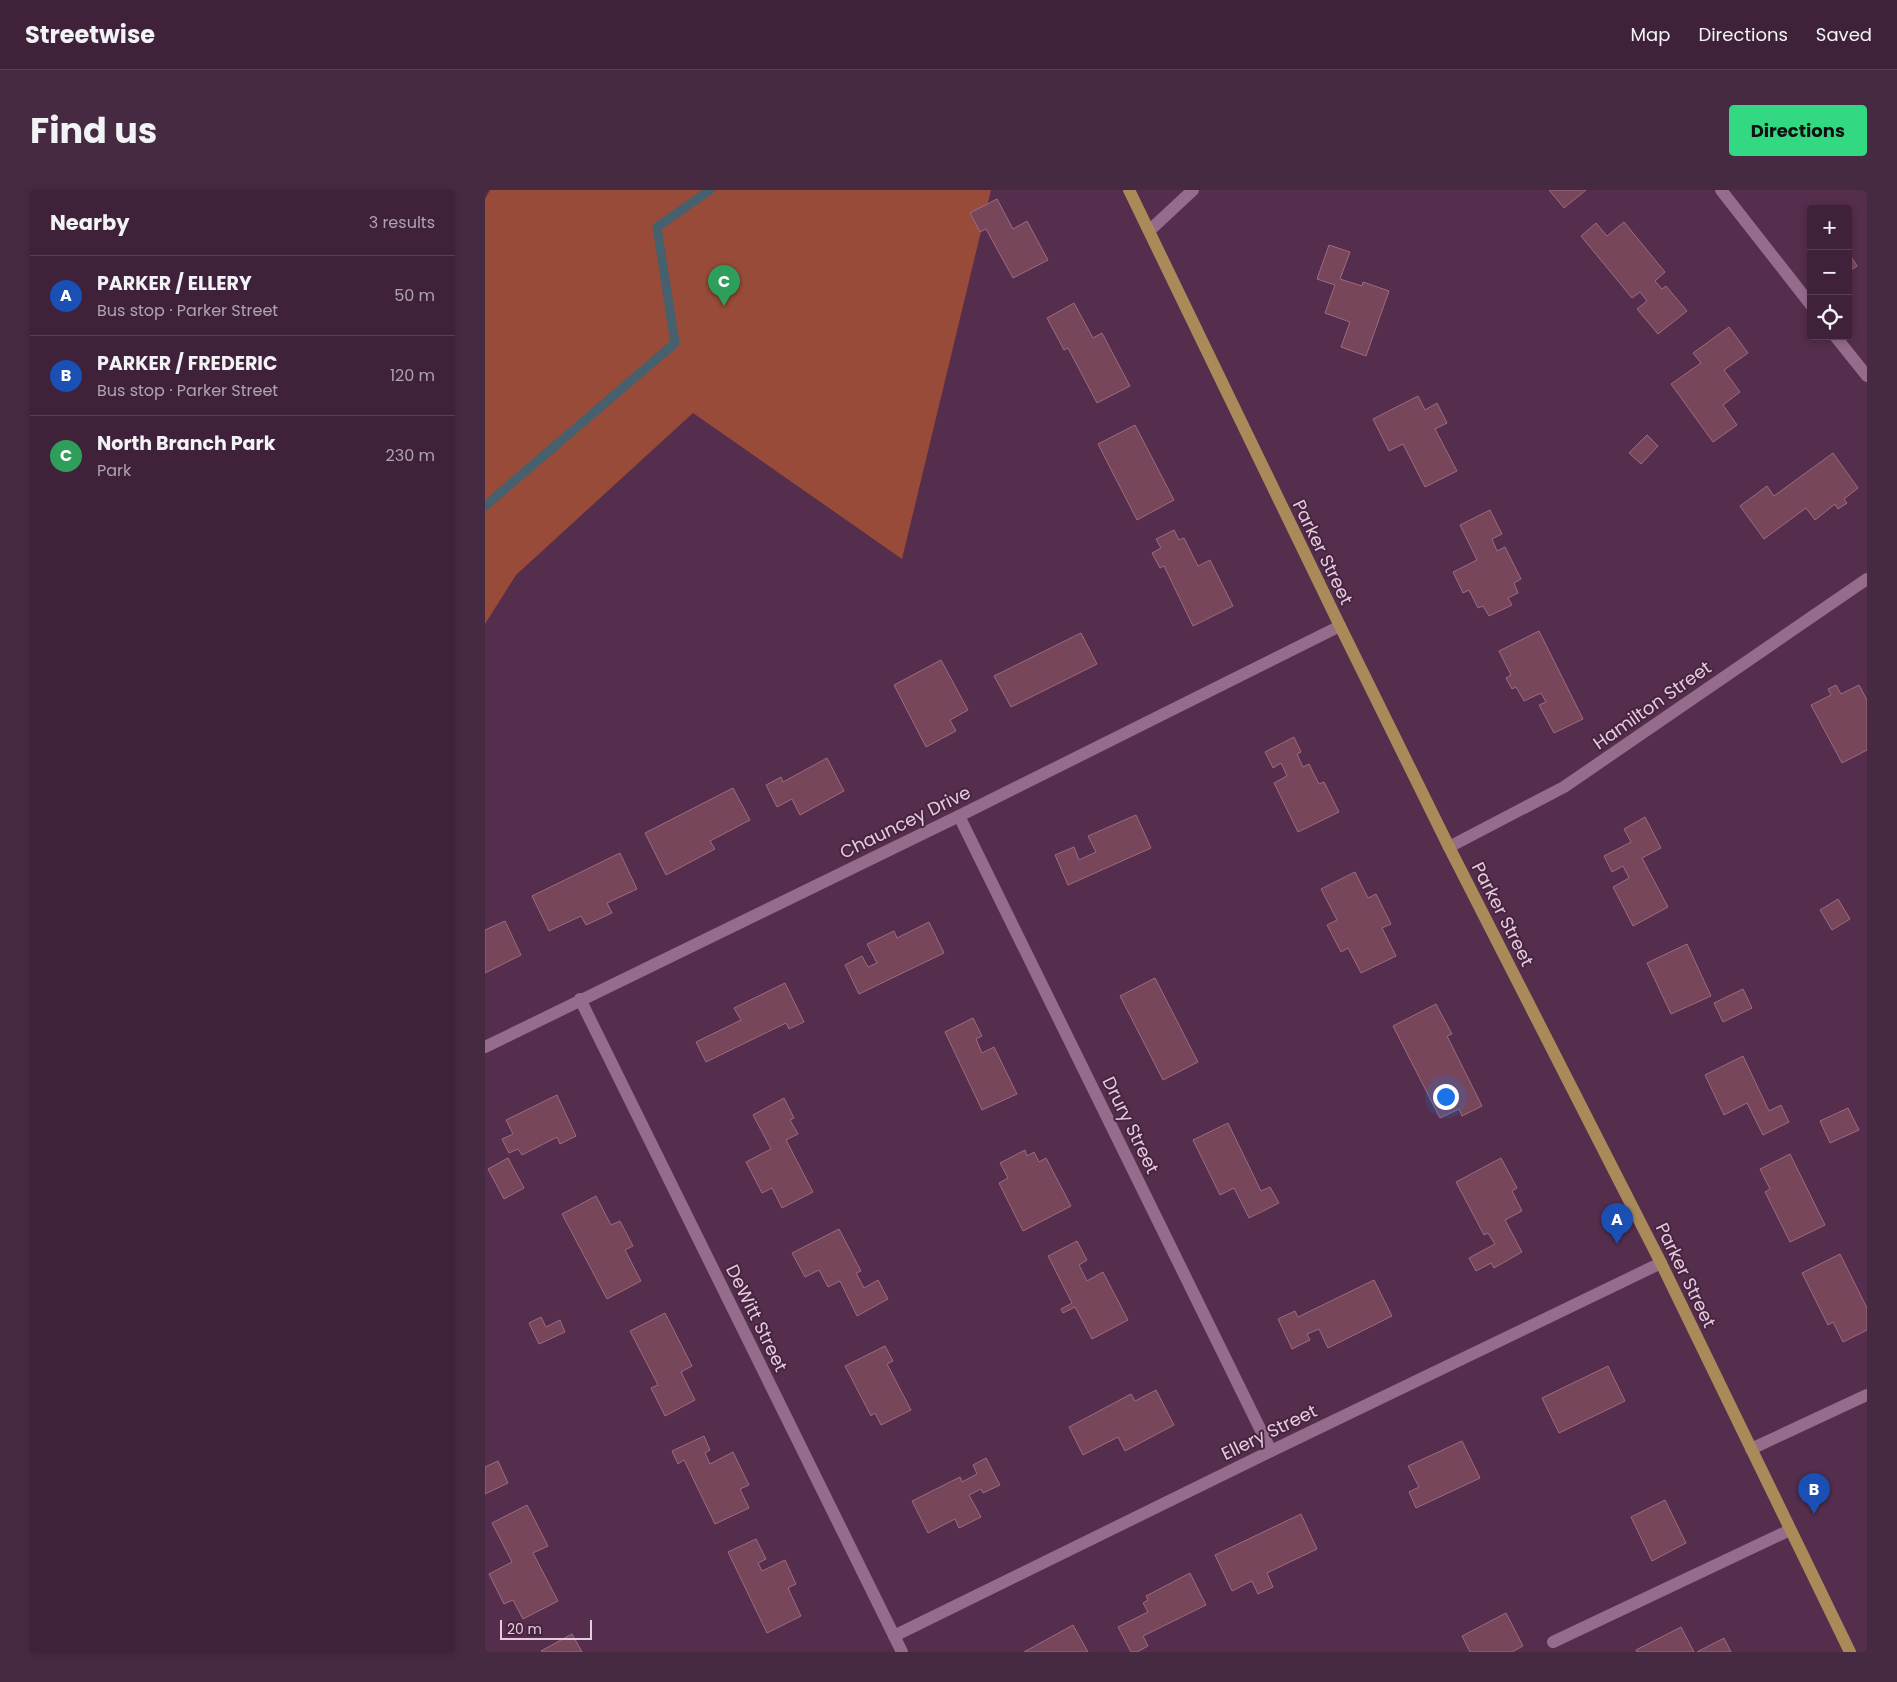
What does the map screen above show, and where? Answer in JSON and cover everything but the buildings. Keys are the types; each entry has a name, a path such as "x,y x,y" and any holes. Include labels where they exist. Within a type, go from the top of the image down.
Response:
{"main road":[{"name":"Parker Street","path":"1129,190 1340,626 1449,847 1661,1263 1850,1652"}],"street":[{"path":"1149,231 1193,190"},
{"path":"1721,190 1807,300"},
{"path":"1838,340 1867,376"},
{"name":"Hamilton Street","path":"1449,847 1564,788 1867,579"},
{"name":"Chauncey Drive","path":"485,1047 580,999 959,816 1340,626"},
{"name":"Drury Street","path":"959,816 1271,1451"},
{"name":"DeWitt Street","path":"580,999 902,1652"},
{"name":"Ellery Street","path":"894,1636 1661,1263"},
{"path":"1751,1449 1867,1395"},
{"path":"1553,1642 1790,1530"}],"shaded area":[{"path":"490,190 991,190 902,559 693,413 516,575 485,624 485,199"}],"waterway":[{"path":"485,506 675,343 657,227 710,190"}],"place":[{"name":"North Branch Park","path":"724,306"},
{"name":"PARKER / ELLERY","path":"1617,1244"},
{"name":"PARKER / FREDERIC","path":"1814,1514"}]}
